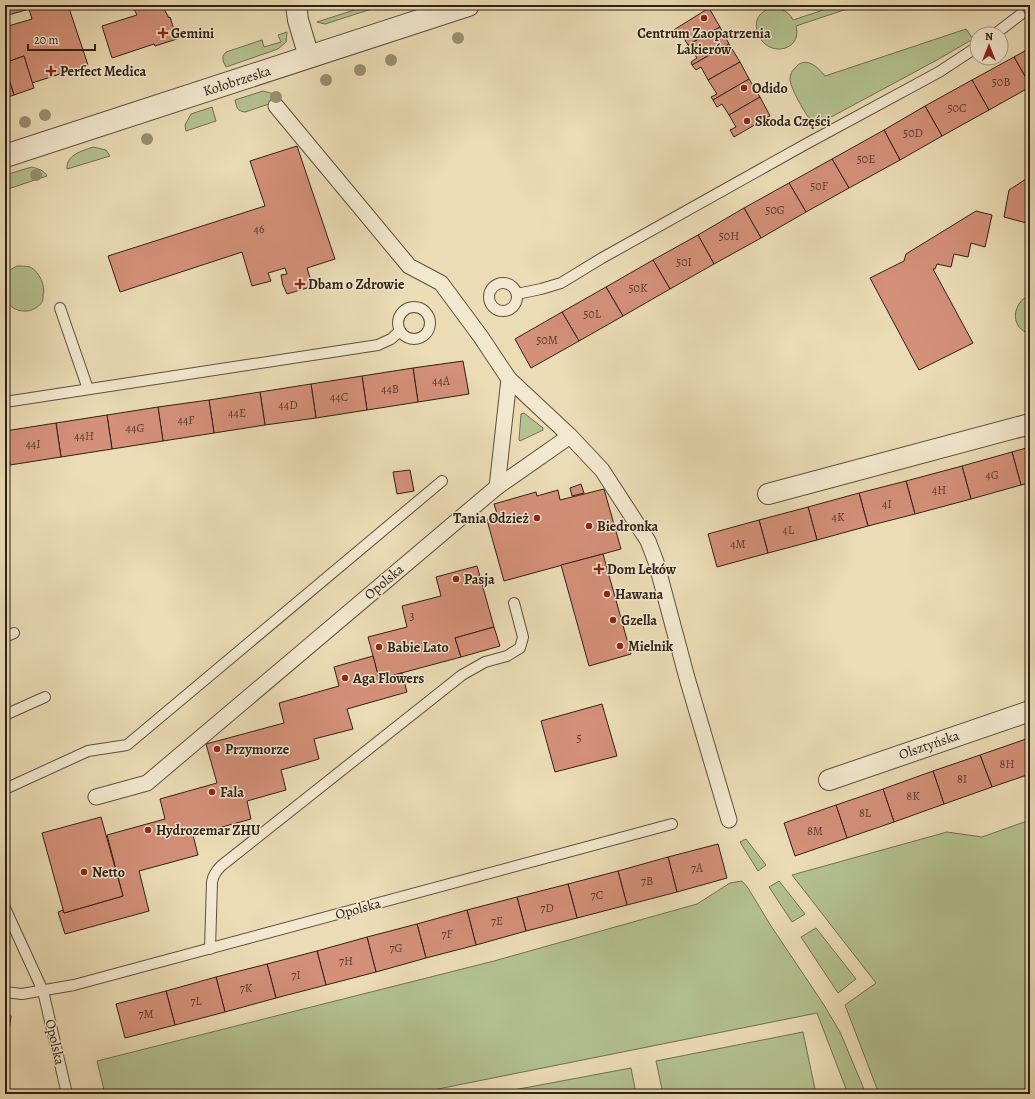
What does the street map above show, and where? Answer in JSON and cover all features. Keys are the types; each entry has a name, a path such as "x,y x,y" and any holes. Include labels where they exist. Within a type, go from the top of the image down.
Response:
{"street":[{"path":"296,5 298,20 309,57"},
{"name":"Kołobrzeska","path":"5,156 468,5"},
{"path":"276,106 409,266 441,283 481,337 509,379 570,436 602,470 648,541 656,562 687,678 729,820"},
{"path":"497,487 509,379"},
{"path":"768,494 1030,424"},
{"name":"Opolska","path":"96,797 147,782 497,487 570,436"},
{"name":"Olsztyńska","path":"829,780 1030,711"}],"lane":[{"path":"1006,26 1020,15"},
{"path":"517,294 561,283 602,258 806,144 939,72 969,52"},
{"path":"60,308 88,389"},
{"path":"5,402 378,345 391,339 400,331"},
{"path":"5,789 88,751 127,745 442,481"},
{"path":"210,949 213,874 221,866 462,675 485,662 507,656 520,648 523,637 514,603"},
{"path":"5,715 45,697"},
{"name":"Opolska","path":"5,992 22,994 74,985 672,824"},
{"name":"Opolska","path":"5,908 43,991 67,1094"}],"green space":[{"path":"370,5 384,5 325,24 317,22"},
{"path":"838,5 859,5 796,26 797,35 794,42 782,49 775,49 767,46 761,40 757,31 756,23 759,16 769,9 776,8 783,10 789,14 793,20"},
{"path":"966,29 969,33 969,41 820,123 811,120 807,115 792,87 790,76 792,71 799,64 807,62 819,69 825,76"},
{"path":"287,32 286,42 278,49 226,67 223,61 223,56 226,52 262,40 264,47 281,42 278,35"},
{"path":"263,91 278,95 281,100 245,112 238,109 235,100"},
{"path":"212,107 216,121 186,131 185,125 191,114"},
{"path":"93,147 106,150 110,156 67,169 67,164 72,157"},
{"path":"32,167 43,171 47,176 5,190 5,175"},
{"path":"17,266 30,267 39,275 43,283 43,300 39,306 34,309 20,311 11,307 6,299 6,275"},
{"path":"1027,296 1030,296 1030,334 1019,327 1015,317 1018,306"},
{"path":"524,413 543,428 543,430 520,441 521,414"},
{"path":"1030,820 1030,1094 879,1094 845,1005 876,983 792,875 947,832 982,837"},
{"path":"746,839 766,865 758,871 740,842"},
{"path":"742,881 824,1005 840,1032 866,1094 848,1094 817,1013 413,1094 105,1094 97,1061 494,961 697,904 730,883"},
{"path":"779,881 805,914 792,922 769,887"},
{"path":"816,928 856,979 838,993 801,937"},
{"path":"803,1032 816,1094 663,1094 656,1061"},
{"path":"631,1068 636,1094 492,1094"}],"building":[{"path":"11,5 68,5 88,65 32,83 24,56 10,61 9,56 5,57 5,27 32,19 29,9 5,16 5,7"},
{"path":"132,5 162,5 169,18 170,17 177,39 155,46 154,44 112,58 102,26 137,15"},
{"name":"Centrum Zaopatrzenia Lakierów","path":"709,8 720,27 688,45 682,35 676,38 672,31"},
{"path":"720,27 729,44 692,65 691,62 697,58 688,45"},
{"path":"729,44 740,62 708,80 701,67 696,70 692,65"},
{"path":"1030,48 1030,85 1014,57"},
{"path":"9,56 10,61 24,56 34,88 14,95 5,67 5,57"},
{"path":"1014,57 1030,87 989,110 972,80 998,66 1009,66 1009,60"},
{"path":"740,62 749,79 713,100 711,97 717,94 708,80"},
{"path":"5,67 14,95 5,98"},
{"name":"Odido","path":"749,79 760,97 729,115 722,104 717,107 713,100"},
{"path":"972,80 989,110 942,136 925,106"},
{"name":"Skoda Części","path":"760,97 770,116 734,137 730,130 736,127 729,115"},
{"path":"925,106 942,136 900,160 884,130"},
{"path":"884,130 900,160 849,188 832,159"},
{"path":"297,146 335,259 307,268 311,286 287,294 281,275 287,274 285,268 268,273 271,281 252,286 242,252 120,292 108,256 265,206 250,161"},
{"path":"832,159 849,188 806,212 789,183"},
{"path":"1030,167 1030,224 1004,217 1009,190 1026,179"},
{"path":"789,183 806,212 761,238 744,208"},
{"path":"744,208 761,238 714,264 698,235"},
{"path":"976,211 992,215 985,247 971,243 968,257 954,254 951,267 937,264 935,269 933,269 973,343 919,370 870,278 904,261 906,254"},
{"path":"698,235 714,264 670,289 653,260"},
{"path":"653,260 670,289 623,316 606,287"},
{"path":"606,287 623,316 579,341 562,312"},
{"path":"562,312 579,341 531,368 515,339"},
{"path":"463,361 469,394 418,402 413,368"},
{"path":"413,368 418,402 367,410 362,376"},
{"path":"362,376 367,410 316,418 311,384"},
{"path":"311,384 316,418 265,425 260,392"},
{"path":"260,392 265,425 214,433 209,400"},
{"path":"209,400 214,433 163,441 158,407"},
{"path":"158,407 163,441 112,449 107,415"},
{"path":"107,415 112,449 61,457 56,423"},
{"path":"56,423 61,457 10,465 5,431"},
{"path":"5,431 10,465 5,466"},
{"path":"1030,447 1030,483 1021,485 1012,452"},
{"path":"1012,452 1021,485 971,499 962,466"},
{"path":"962,466 971,499 915,514 906,481"},
{"path":"410,470 414,491 397,494 393,472"},
{"path":"906,481 915,514 868,526 859,493"},
{"path":"581,484 584,493 572,496 570,488"},
{"path":"604,489 621,549 504,581 487,520 498,517 494,504 536,492 537,496 558,490 560,500"},
{"path":"859,493 868,526 817,540 808,507"},
{"path":"808,507 817,540 768,553 759,520"},
{"path":"759,520 768,553 717,567 708,534"},
{"path":"603,554 631,654 589,666 561,565"},
{"path":"477,566 494,627 455,638 461,657 379,679 368,637 407,627 402,606 441,596 436,577"},
{"path":"494,627 500,646 461,657 455,638"},
{"path":"373,656 379,679 402,673 407,692 347,709 353,729 314,739 319,759 281,770 286,790 247,801 251,819 193,835 198,855 139,871 149,911 65,934 58,912 63,910 64,913 123,896 107,835 165,819 160,799 217,783 206,744 284,723 279,703 339,686 334,667"},
{"path":"602,704 617,756 555,772 541,721"},
{"path":"1029,738 1030,774 992,787 980,755"},
{"path":"980,755 992,787 944,804 933,771"},
{"path":"933,771 944,804 894,822 883,789"},
{"path":"883,789 894,822 847,838 836,805"},
{"path":"836,805 847,838 795,856 784,823"},
{"name":"Netto","path":"101,817 123,896 64,913 42,833"},
{"path":"718,844 727,878 677,892 668,857"},
{"path":"668,857 677,892 627,905 618,871"},
{"path":"618,871 627,905 577,918 568,884"},
{"path":"568,884 577,918 526,931 517,897"},
{"path":"517,897 526,931 476,945 467,910"},
{"path":"467,910 476,945 426,958 417,924"},
{"path":"417,924 426,958 376,972 367,937"},
{"path":"367,937 376,972 326,985 317,951"},
{"path":"317,951 326,985 276,998 267,964"},
{"path":"267,964 276,998 225,1012 216,977"},
{"path":"216,977 225,1012 175,1025 166,991"},
{"path":"166,991 175,1025 125,1038 116,1004"},
{"path":"5,1015 11,1016 6,1053 5,1052"}],"place":[{"name":"Centrum Zaopatrzenia Lakierów","path":"704,18"},
{"name":"Gemini","path":"163,33"},
{"name":"Perfect Medica","path":"51,71"},
{"name":"Odido","path":"744,88"},
{"name":"Skoda Części","path":"747,121"},
{"name":"Dbam o Zdrowie","path":"300,284"},
{"name":"Tania Odzież","path":"537,518"},
{"name":"Biedronka","path":"589,526"},
{"name":"Dom Leków","path":"599,569"},
{"name":"Pasja","path":"456,579"},
{"name":"Hawana","path":"607,594"},
{"name":"Gzella","path":"613,620"},
{"name":"Mielnik","path":"620,646"},
{"name":"Babie Lato","path":"379,647"},
{"name":"Aga Flowers","path":"345,678"},
{"name":"Przymorze","path":"217,749"},
{"name":"Fala","path":"212,792"},
{"name":"Hydrozemar ZHU","path":"148,830"},
{"name":"Netto","path":"84,872"}]}
